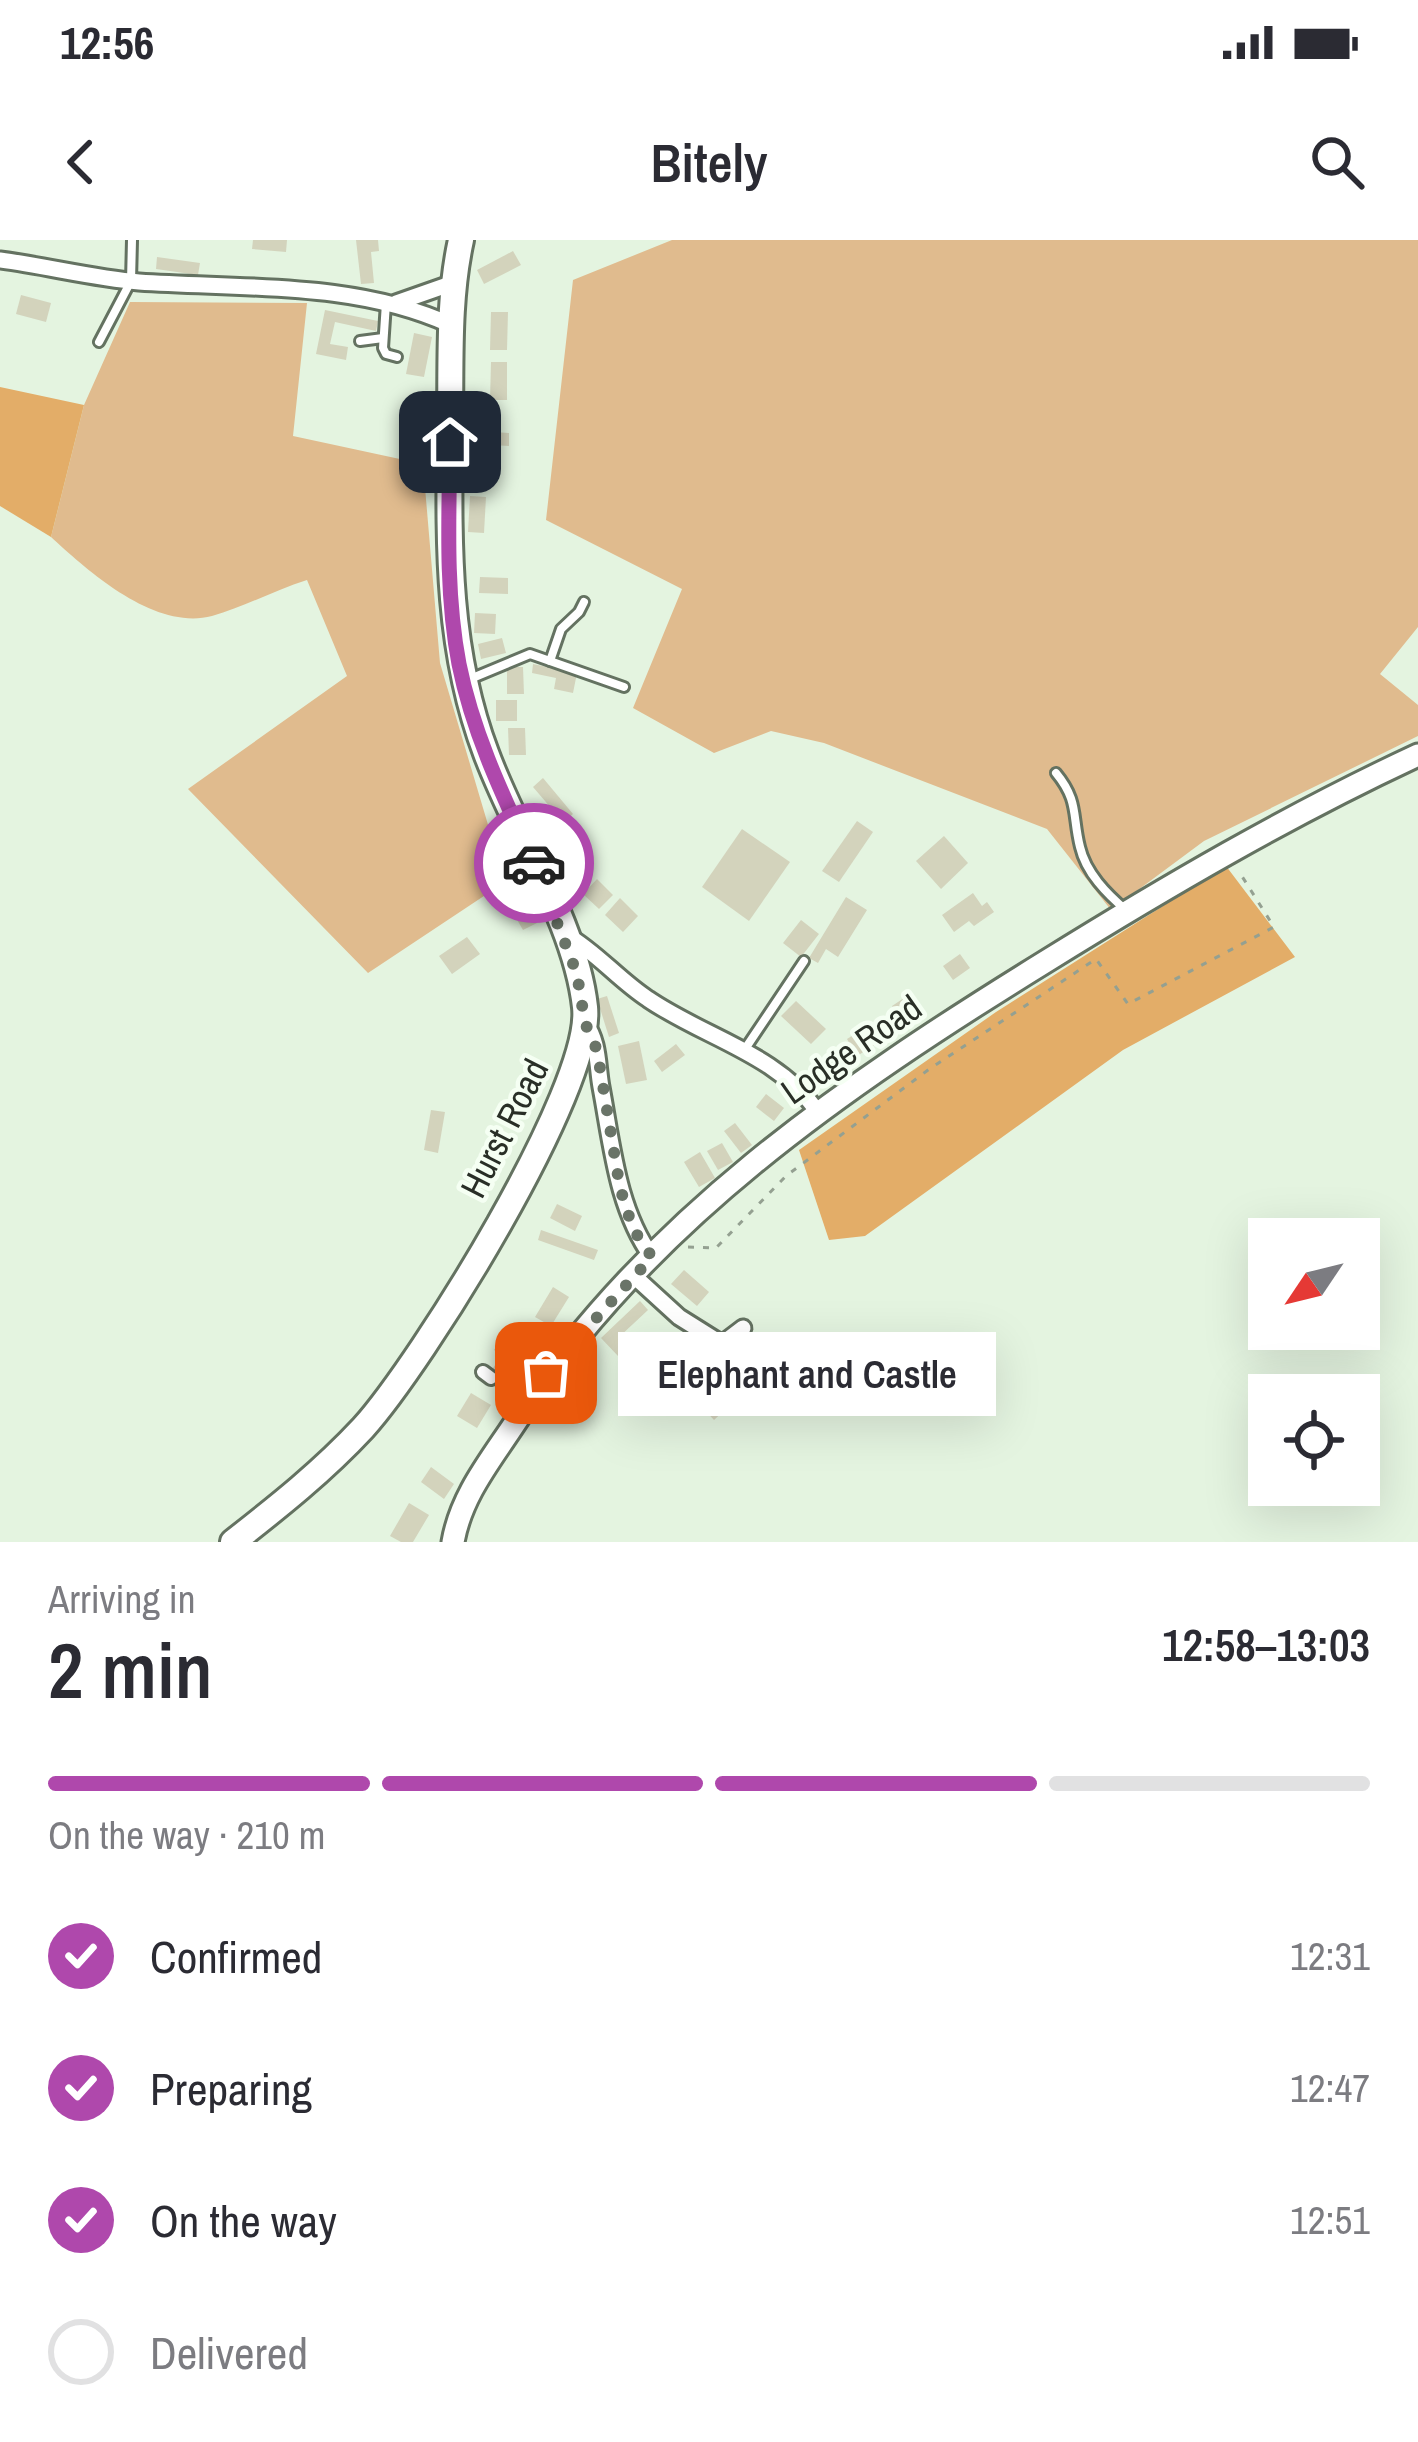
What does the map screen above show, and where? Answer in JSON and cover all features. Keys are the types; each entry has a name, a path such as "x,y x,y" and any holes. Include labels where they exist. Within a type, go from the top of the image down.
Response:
{"main road":[{"name":"Hurst Road","path":"233,1542 320,1472 366,1424 434,1335 535,1155 573,1074 585,1023 588,968 564,935 488,760 463,682 451,598 451,325 461,240"},
{"name":"Lodge Road","path":"452,1542 460,1509 546,1373 633,1275 745,1168 937,1029 1128,911 1418,754"}],"street":[{"path":"0,260 131,281 290,290 391,302 451,325"},
{"path":"391,302 453,283"},
{"path":"588,968 745,1049 798,1087 818,1112"},
{"path":"585,1023 597,1050 620,1188 633,1229 657,1252"},
{"path":"573,1074 600,1082"},
{"path":"633,1275 679,1317 722,1344"},
{"path":"722,1344 743,1328"},
{"path":"722,1344 722,1366"}],"lane":[{"path":"99,342 131,281 132,240"},
{"path":"391,302 383,338 386,354 398,357"},
{"path":"360,341 383,338"},
{"path":"550,661 561,629 584,602"},
{"path":"463,682 524,654 624,687"},
{"path":"1056,773 1073,797 1080,851 1088,867 1108,895 1128,911"},
{"path":"745,1049 804,961"}],"path":[{"path":"657,1252 716,1247 786,1177 928,1070 1096,959 1128,1004 1274,927 1228,854"}],"shaded area":[{"path":"672,240 1418,240 1418,627 1380,674 1418,705 1418,736 1204,841 1111,910 1047,829 824,743 771,731 714,753 633,708 682,589 546,520 573,280"},
{"path":"130,302 307,303 293,436 423,464 440,663 505,882 368,973 188,789 347,676 307,580 212,616 168,615 124,595 51,537 84,405"},
{"path":"0,387 84,405 51,537 0,506"},
{"path":"1226,866 1295,957 1123,1050 865,1236 829,1240 799,1150 996,1012"}],"building":[{"path":"253,240 287,240 286,252 252,249"},
{"path":"356,240 378,240 379,251 371,252 374,283 361,284"},
{"path":"513,251 521,265 484,284 477,270"},
{"path":"157,257 200,263 198,275 156,269"},
{"path":"21,295 51,303 46,322 16,314"},
{"path":"325,310 378,321 376,331 335,322 330,344 348,347 346,360 316,354"},
{"path":"491,312 508,312 507,350 490,350"},
{"path":"414,333 432,337 424,377 406,374"},
{"path":"491,362 507,362 507,400 490,400"},
{"path":"479,431 509,433 509,446 492,445 491,471 478,471"},
{"path":"470,496 486,497 484,533 468,532"},
{"path":"480,577 508,578 508,594 479,593"},
{"path":"475,613 496,614 495,634 474,633"},
{"path":"502,638 506,653 481,659 478,644"},
{"path":"533,664 577,673 573,693 554,689 556,678 532,673"},
{"path":"507,667 523,667 524,694 507,694"},
{"path":"496,700 517,700 517,721 496,721"},
{"path":"508,728 525,728 526,755 509,755"},
{"path":"543,778 573,814 563,822 533,787"},
{"path":"857,821 873,832 839,882 822,871"},
{"path":"742,829 790,862 749,921 702,887"},
{"path":"944,836 968,863 941,889 916,861"},
{"path":"573,856 590,873 577,886 560,870"},
{"path":"597,879 613,895 599,909 583,894"},
{"path":"973,893 982,906 987,902 994,912 954,932 942,915"},
{"path":"846,897 867,910 838,957 826,949 818,963 809,958"},
{"path":"620,898 638,916 623,932 605,915"},
{"path":"527,903 537,923 523,930 512,911"},
{"path":"801,920 819,934 801,957 783,943"},
{"path":"467,937 480,954 452,974 439,956"},
{"path":"960,954 970,968 953,980 943,966"},
{"path":"910,994 922,1012 905,1024 892,1006"},
{"path":"607,996 619,1033 609,1037 597,999"},
{"path":"796,1001 826,1029 811,1044 781,1016"},
{"path":"878,1019 889,1036 857,1056 847,1039"},
{"path":"639,1041 647,1080 626,1084 618,1046"},
{"path":"676,1044 685,1055 662,1072 654,1061"},
{"path":"766,1094 784,1108 774,1121 756,1107"},
{"path":"431,1110 445,1112 438,1153 424,1150"},
{"path":"735,1123 752,1145 741,1153 724,1131"},
{"path":"722,1143 733,1162 718,1170 707,1151"},
{"path":"700,1152 715,1178 699,1187 684,1162"},
{"path":"557,1204 582,1216 575,1231 550,1218"},
{"path":"541,1230 598,1250 594,1260 538,1240"},
{"path":"684,1270 709,1292 697,1306 671,1284"},
{"path":"553,1287 569,1297 551,1326 535,1317"},
{"path":"640,1301 648,1310 618,1338 627,1348 618,1356 601,1338"},
{"path":"677,1332 687,1342 674,1354 686,1366 701,1353 712,1365 697,1378 713,1396 746,1366 766,1388 751,1401 743,1393 714,1420 663,1365 647,1380 637,1369"},
{"path":"500,1341 508,1346 511,1341 525,1351 505,1381 491,1371 502,1355 494,1350"},
{"path":"471,1393 491,1405 477,1428 457,1416"},
{"path":"431,1467 454,1484 444,1499 421,1482"},
{"path":"409,1503 429,1515 413,1542 401,1542 390,1536"}],"way so far":[{"path":"534,863 577,974 585,1023 597,1050 620,1188 633,1229 652,1257 546,1373"}],"place":[{"name":"Elephant and Castle","path":"546,1373"}],"route":[{"path":"450,442 451,598 458,659 488,760 534,863"}]}
